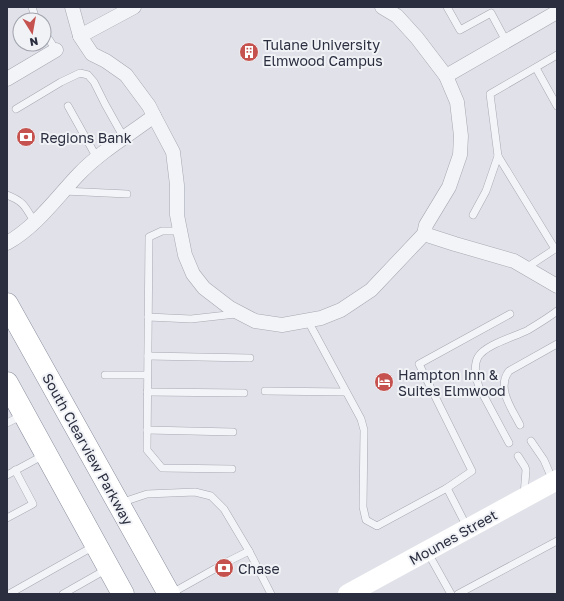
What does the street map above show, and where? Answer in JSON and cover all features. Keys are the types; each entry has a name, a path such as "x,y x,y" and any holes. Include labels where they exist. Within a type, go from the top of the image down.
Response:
{"highway":[{"name":"South Clearview Parkway","path":"7,304 16,334 118,503 170,594"},
{"path":"7,383 16,419 46,454 122,594"}],"main road":[{"name":"Mounes Street","path":"348,594 555,481"}],"street":[{"path":"72,7 80,36 92,54 106,61 126,75 149,106 173,152 177,185 177,216 185,255 193,274 204,288 230,308 255,321 282,325 321,318 341,310 371,290 424,234 426,225 449,187 460,155 461,136 457,102 446,76 417,38 397,16 382,7"},
{"path":"80,36 134,7"},
{"path":"446,76 557,12"},
{"path":"7,79 56,50"},
{"path":"7,243 35,223 79,174 97,158 154,116"},
{"path":"424,234 514,261 557,286"}],"lane":[{"path":"447,7 460,30 489,10 506,41"},
{"path":"52,44 56,50"},
{"path":"526,268 556,249 498,156 490,94 557,55"},
{"path":"536,68 557,106"},
{"path":"16,109 61,82 80,73 88,75 94,82 124,138"},
{"path":"68,106 97,158"},
{"path":"473,215 486,191 498,156"},
{"path":"64,191 127,194"},
{"path":"7,196 18,200 24,205 35,223"},
{"path":"180,231 162,231 149,237 147,450 162,468 232,469"},
{"path":"510,443 479,387 476,379 475,368 477,360 484,351 497,343 538,324 557,311"},
{"path":"148,317 191,319 240,313"},
{"path":"308,320 361,419 364,430 363,507 366,520 377,526 447,488 472,471 419,364 510,314"},
{"path":"520,425 507,399 504,389 505,378 509,371 557,344"},
{"path":"148,356 250,358"},
{"path":"105,375 148,375"},
{"path":"265,391 346,392"},
{"path":"147,392 244,394"},
{"path":"147,430 233,432"},
{"path":"532,441 555,481"},
{"path":"7,475 46,454"},
{"path":"518,456 526,467 524,498"},
{"path":"7,518 33,504 16,470"},
{"path":"447,488 468,528"},
{"path":"118,503 147,494 194,492 211,496 224,509 271,594"},
{"path":"458,594 557,541"},
{"path":"9,594 96,545"},
{"path":"170,594 248,551"},
{"path":"427,551 451,594"},
{"path":"63,594 108,568"}],"place":[{"name":"Tulane University Elmwood Campus","path":"249,52"},
{"name":"Regions Bank","path":"26,137"},
{"name":"Hampton Inn & Suites Elmwood","path":"384,382"},
{"name":"Chase","path":"224,568"}]}
